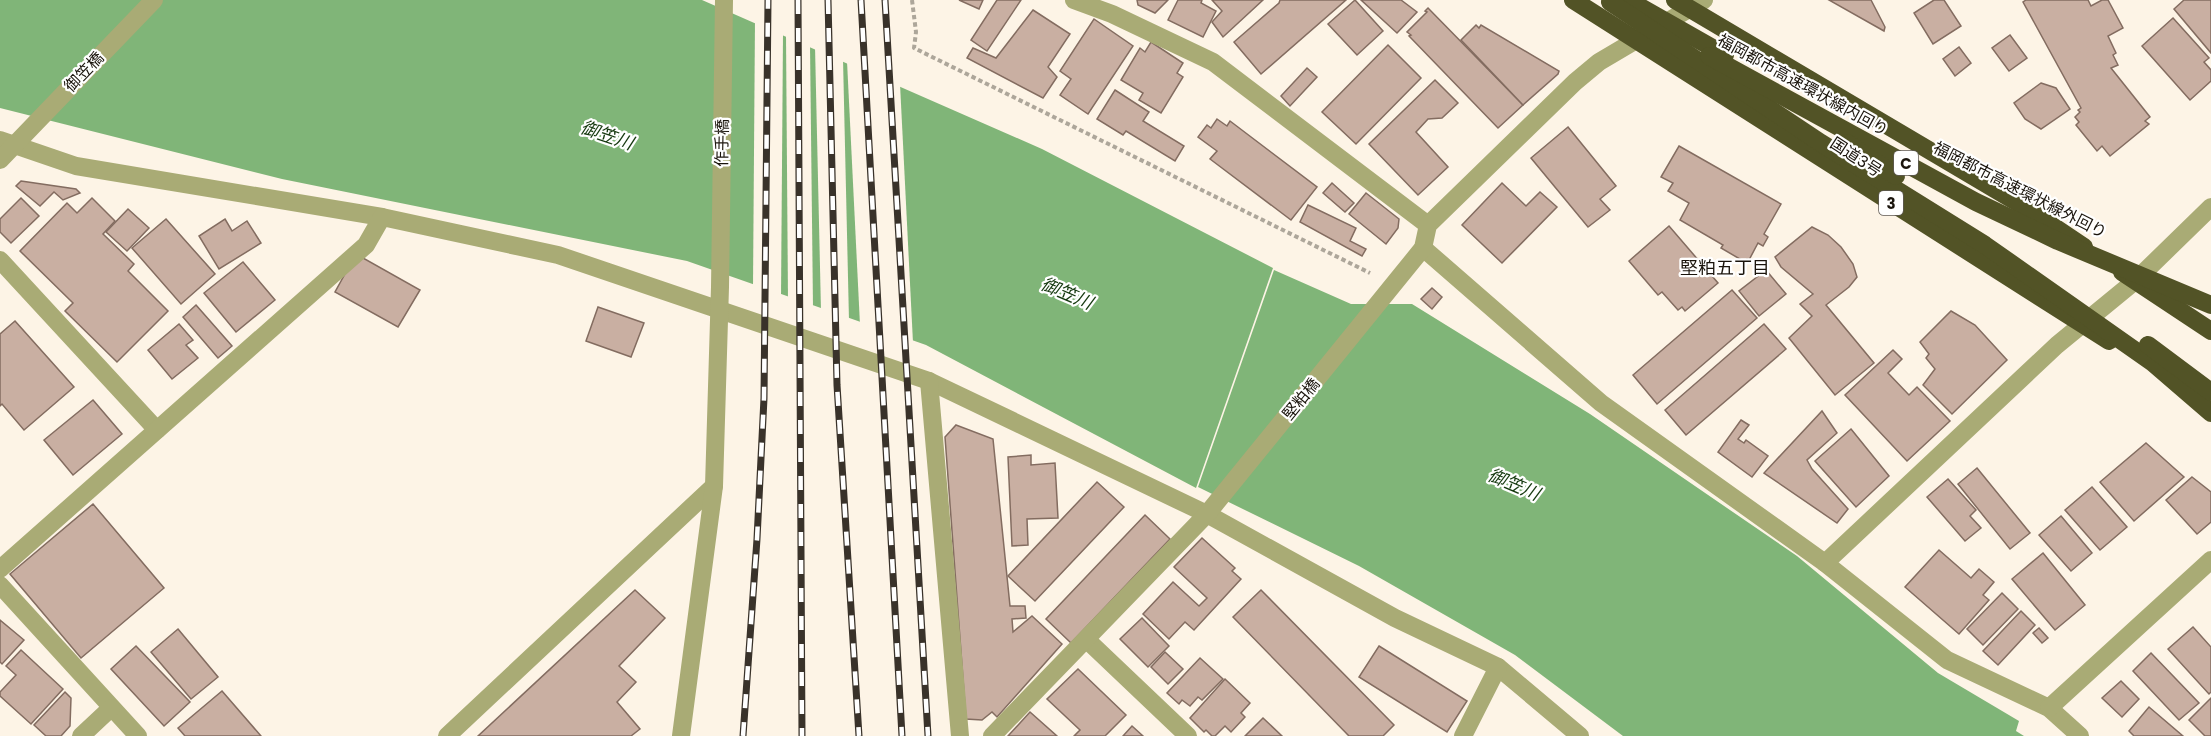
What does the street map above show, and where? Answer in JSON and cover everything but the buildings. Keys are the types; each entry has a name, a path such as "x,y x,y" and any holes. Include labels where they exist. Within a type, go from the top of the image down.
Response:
{"highway":[{"name":"国道3号","path":"1573,0 2082,325 2211,403"},
{"name":"福岡都市高速環状線外回り","path":"1615,1 1671,25 1980,194 2061,234 2211,300"},
{"name":"福岡都市高速環状線内回り","path":"1615,1 1976,202 2058,241 2211,305"},
{"path":"1615,1 1821,143 1986,246 2153,363 2211,413"},
{"path":"1689,3 2020,204 2211,331"},
{"path":"1671,25 2137,337 2211,392"}],"street":[{"name":"御笠橋","path":"0,160 7,142 154,0"},
{"name":"作手橋","path":"681,736 714,486 720,311 724,0"},
{"path":"1074,0 1112,14 1213,62 1428,225"},
{"path":"1689,3 1637,40 1599,62 1575,82 1428,225 1423,248 1601,403 1825,563 1947,660 2049,708 2080,736"},
{"path":"7,142 76,166 382,217 558,255 929,381 1208,514 1395,618 1497,667 1580,736"},
{"path":"1825,563 2057,345 2135,281 2211,207"},
{"path":"0,569 366,245 382,217"},
{"name":"堅粕橋","path":"992,736 1208,514 1423,248"},
{"path":"0,260 157,430"},
{"path":"929,381 960,736"},
{"path":"447,736 714,486"},
{"path":"2049,708 2211,560"},
{"path":"0,585 138,736"},
{"path":"1087,640 1188,736"},
{"path":"1463,736 1497,667"},
{"path":"81,736 111,708"}],"path":[{"path":"912,0 916,33 914,48 1395,285"}],"water":[{"name":"御笠川","path":"0,0 702,0 1042,149 1273,268 1196,488 926,345 687,261 282,179 0,108"},
{"name":"御笠川","path":"1274,270 1351,304 1412,304 1590,414 1797,556 1938,673 2019,721 2016,731 2024,736 1623,736 1515,655 1359,566 1198,487"}],"pier":[{"path":"755,20 783,33 781,297 753,287"},
{"path":"786,34 810,45 813,308 788,300"},
{"path":"815,46 843,59 849,321 821,311"},
{"path":"847,61 900,84 913,343 860,325"}],"railway":[{"path":"743,736 764,398 768,0"},
{"path":"798,0 802,736"},
{"path":"828,0 837,385 859,736"},
{"path":"861,0 902,736"},
{"path":"885,0 928,736"}],"district":[{"name":"堅粕五丁目","path":"1725,267"}]}
